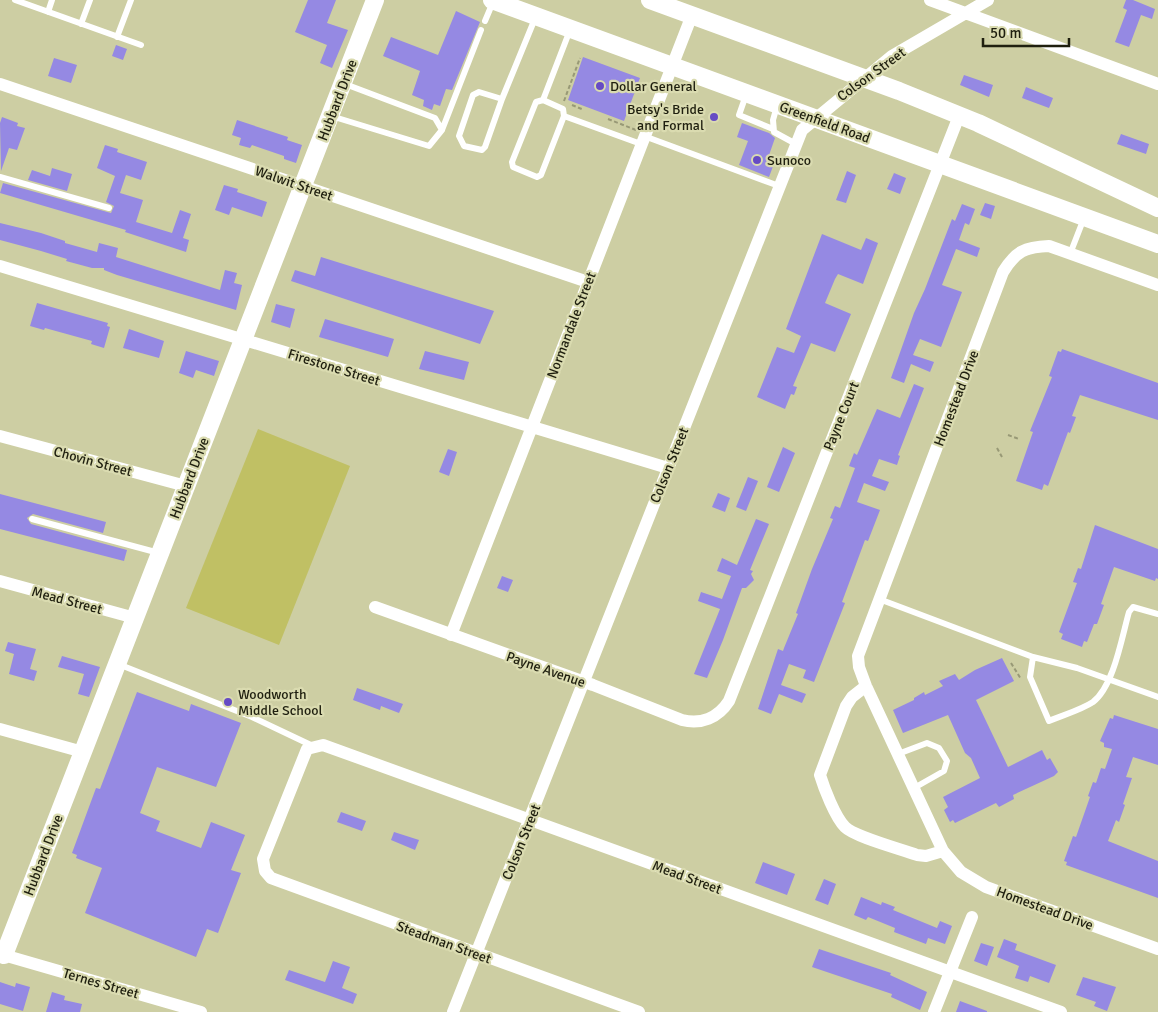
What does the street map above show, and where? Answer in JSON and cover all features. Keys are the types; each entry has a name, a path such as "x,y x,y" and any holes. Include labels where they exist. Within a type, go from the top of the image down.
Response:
{"main road":[{"name":"Hubbard Drive","path":"2,955 83,752 375,0"},
{"name":"Greenfield Road","path":"493,0 1158,244"},
{"path":"650,0 864,78 959,116 1158,208"}],"street":[{"path":"930,0 1158,84"},
{"name":"Colson Street","path":"453,1012 802,130 814,118 892,56 988,0"},
{"name":"Normandale Street","path":"451,635 588,282 641,137 692,16"},
{"name":"Walwit Street","path":"0,84 588,282"},
{"name":"Payne Court","path":"718,714 728,701 959,116"},
{"name":"Homestead Drive","path":"1158,285 1049,246 1031,247 1013,256 1003,272 858,656 859,667 866,686 943,851 961,872 986,887 1158,950"},
{"name":"Firestone Street","path":"0,266 668,468"},
{"name":"Chovin Street","path":"0,436 186,486"},
{"name":"Mead Street","path":"0,581 135,618"},
{"name":"Payne Avenue","path":"375,607 584,682 688,722 705,721 718,714"},
{"path":"866,686 852,697 846,706 820,775 822,784 840,821 851,832 917,855 926,856 943,851"},
{"path":"0,729 83,752"},
{"name":"Mead Street","path":"313,746 323,745 1061,1012"},
{"name":"Steadman Street","path":"313,746 305,753 263,859 265,871 275,880 639,1012"},
{"path":"934,1012 972,918"},
{"name":"Ternes Street","path":"2,955 201,1012"}],"lane":[{"path":"15,0 141,45"},
{"path":"48,12 52,0"},
{"path":"81,24 90,0"},
{"path":"117,37 131,0"},
{"path":"485,21 493,0"},
{"path":"502,99 479,92 473,95 459,136 464,146 476,150 482,150 485,147 502,99 536,16"},
{"path":"543,100 570,29"},
{"path":"331,116 429,146 442,130 481,30"},
{"path":"343,84 435,118 442,130"},
{"path":"747,93 740,115 773,129 782,138 796,144"},
{"path":"543,100 563,109 564,116 541,175 537,177 513,167 512,162 536,102 543,100"},
{"path":"773,129 777,104"},
{"path":"564,116 641,137 779,186"},
{"path":"0,177 109,208"},
{"path":"1070,254 1084,217"},
{"path":"32,519 160,553"},
{"path":"879,599 1034,657 1077,668 1158,697"},
{"path":"1034,657 1030,677 1049,721 1091,703 1099,696 1109,679 1129,612 1133,607 1139,607 1158,614"},
{"path":"117,664 252,717 313,746"},
{"path":"898,754 928,743 939,748 947,761 944,771 914,788"}],"path":[{"path":"580,58 564,102 584,110"},
{"path":"608,119 641,137"},
{"path":"1008,435 1019,439"},
{"path":"997,448 1002,457"},
{"path":"1011,663 1023,686"}],"shaded area":[{"path":"258,429 350,466 279,645 186,608"}],"building":[{"path":"308,0 336,0 327,23 348,30 332,68 320,63 327,45 295,32"},
{"path":"1126,0 1133,0 1155,9 1152,19 1141,15 1129,47 1115,42 1127,10 1123,8"},
{"path":"456,11 480,22 452,90 446,89 440,106 434,104 432,110 423,106 424,100 412,95 420,71 383,56 391,37 438,55"},
{"path":"116,45 127,49 123,60 112,56"},
{"path":"583,57 640,78 624,121 568,100"},
{"path":"54,58 77,65 71,83 48,76"},
{"path":"964,75 993,85 989,97 960,85"},
{"path":"1026,87 1053,98 1049,108 1022,98"},
{"path":"2,117 18,123 17,126 25,128 17,150 9,148 1,171 0,123"},
{"path":"237,120 288,137 287,140 302,145 296,163 284,159 284,156 252,145 250,148 239,145 241,138 232,135"},
{"path":"742,123 769,133 775,138 768,158 775,161 769,177 739,165 748,141 737,137"},
{"path":"1121,134 1149,144 1146,154 1117,144"},
{"path":"105,145 118,149 117,152 147,162 141,180 126,175 120,193 143,200 136,222 172,233 180,210 191,214 183,238 189,240 186,252 125,232 126,230 0,193 3,183 111,213 114,206 106,202 115,176 97,168"},
{"path":"52,168 72,174 67,191 28,180 32,170 50,176"},
{"path":"847,171 856,175 846,203 836,200"},
{"path":"894,173 906,178 900,194 887,189"},
{"path":"224,185 238,189 237,192 267,202 262,217 232,207 229,215 215,210"},
{"path":"985,203 995,206 991,219 980,215"},
{"path":"962,204 975,209 969,225 965,223 959,240 980,248 977,257 956,249 942,285 962,292 941,347 920,339 913,355 934,362 930,372 911,364 904,383 891,378 914,313 952,219 955,221"},
{"path":"0,223 41,233 65,241 65,243 97,252 99,243 118,248 116,257 220,290 225,270 237,273 234,283 242,285 236,310 117,275 104,270 104,268 92,268 66,261 67,259 0,240"},
{"path":"822,234 861,250 866,238 878,243 863,284 838,274 835,279 825,303 851,314 835,352 811,343 793,386 797,387 794,395 791,394 785,409 757,397 777,347 794,353 801,336 786,329"},
{"path":"321,257 494,311 480,344 291,281 295,270 315,276"},
{"path":"37,303 108,323 107,326 110,327 104,348 91,344 92,341 45,328 44,330 30,326"},
{"path":"276,304 295,309 290,328 271,322"},
{"path":"325,319 394,339 388,357 319,337"},
{"path":"129,329 164,341 159,358 123,348"},
{"path":"1062,349 1158,383 1158,420 1080,395 1072,416 1076,417 1070,433 1068,432 1048,486 1044,484 1042,490 1016,481 1033,432 1030,431 1052,377 1049,376 1058,351 1061,352"},
{"path":"186,351 219,361 214,376 196,370 193,378 179,373"},
{"path":"425,351 469,362 464,380 419,369"},
{"path":"914,384 924,388 898,455 900,456 897,465 879,459 872,476 889,482 885,491 864,483 857,502 880,510 868,541 865,540 842,602 845,603 814,682 803,678 806,670 789,664 781,685 806,694 802,703 779,694 771,714 758,709 778,649 783,651 798,614 796,613 812,569 833,519 830,518 835,506 840,508 855,468 849,466 854,453 857,455 877,409 900,418"},
{"path":"783,447 795,453 779,492 767,487"},
{"path":"448,449 457,452 449,476 439,472"},
{"path":"748,477 758,481 746,511 736,507"},
{"path":"718,493 730,498 725,512 712,507"},
{"path":"0,494 106,522 103,533 33,514 27,518 31,524 127,550 124,561 0,529"},
{"path":"756,519 769,524 750,570 753,571 751,574 754,580 746,588 742,588 707,678 694,674 720,609 698,601 701,592 722,599 731,576 717,571 722,558 737,565"},
{"path":"1095,525 1158,549 1158,579 1156,578 1155,581 1114,567 1101,604 1104,605 1097,624 1094,624 1087,642 1084,641 1082,647 1061,639 1063,634 1059,632 1077,583 1073,582 1078,568 1081,569"},
{"path":"502,576 513,580 508,592 497,588"},
{"path":"8,642 36,649 30,669 37,671 34,681 9,674 14,654 5,651"},
{"path":"62,656 100,667 89,697 78,694 84,674 58,667"},
{"path":"1002,658 1014,681 976,700 1008,767 1042,750 1047,760 1050,758 1058,772 1054,776 1013,795 1014,799 999,807 996,803 955,823 953,820 950,822 944,810 948,807 943,797 980,778 971,758 965,753 948,715 903,733 893,710 914,700 914,698 924,692 925,695 943,686 939,681 955,674 959,680 975,670"},
{"path":"357,688 403,704 399,713 381,706 380,710 353,700"},
{"path":"137,692 189,711 191,704 241,723 216,787 157,767 140,813 160,821 156,831 201,848 211,822 245,835 231,870 241,873 218,933 207,929 196,957 85,913 102,868 76,858 77,855 72,853 96,788 100,789"},
{"path":"1114,715 1158,729 1158,765 1133,757 1126,777 1132,778 1123,804 1125,805 1119,822 1116,820 1108,841 1158,861 1158,898 1066,865 1067,862 1064,861 1073,836 1076,837 1090,797 1088,796 1093,782 1096,783 1101,768 1105,769 1112,749 1104,747 1104,743 1100,741 1110,718 1113,719"},
{"path":"341,812 366,821 362,831 337,822"},
{"path":"394,832 419,840 415,850 391,840"},
{"path":"763,862 795,874 787,895 755,883"},
{"path":"824,879 836,884 828,905 815,900"},
{"path":"861,897 881,905 882,902 895,907 893,910 937,928 940,921 952,926 945,944 928,938 926,944 894,932 895,928 868,917 866,920 854,915"},
{"path":"1004,939 1017,944 1015,950 1056,965 1049,983 1030,976 1028,982 1015,978 1019,966 997,957"},
{"path":"981,943 994,947 987,966 974,961"},
{"path":"819,949 891,973 890,975 927,992 920,1010 891,997 892,994 812,967"},
{"path":"333,961 350,967 342,988 357,994 353,1004 285,980 289,970 325,982"},
{"path":"1083,977 1116,987 1107,1011 1094,1006 1096,1002 1076,995"},
{"path":"0,982 15,987 16,983 30,987 23,1011 0,1004"},
{"path":"52,992 65,996 64,1000 82,1004 80,1012 46,1012"},
{"path":"960,1001 987,1011 987,1012 956,1012"}],"place":[{"name":"Dollar General","path":"600,86"},
{"name":"Betsy's Bride and Formal","path":"714,117"},
{"name":"Sunoco","path":"757,160"},
{"name":"Woodworth Middle School","path":"228,702"}]}
